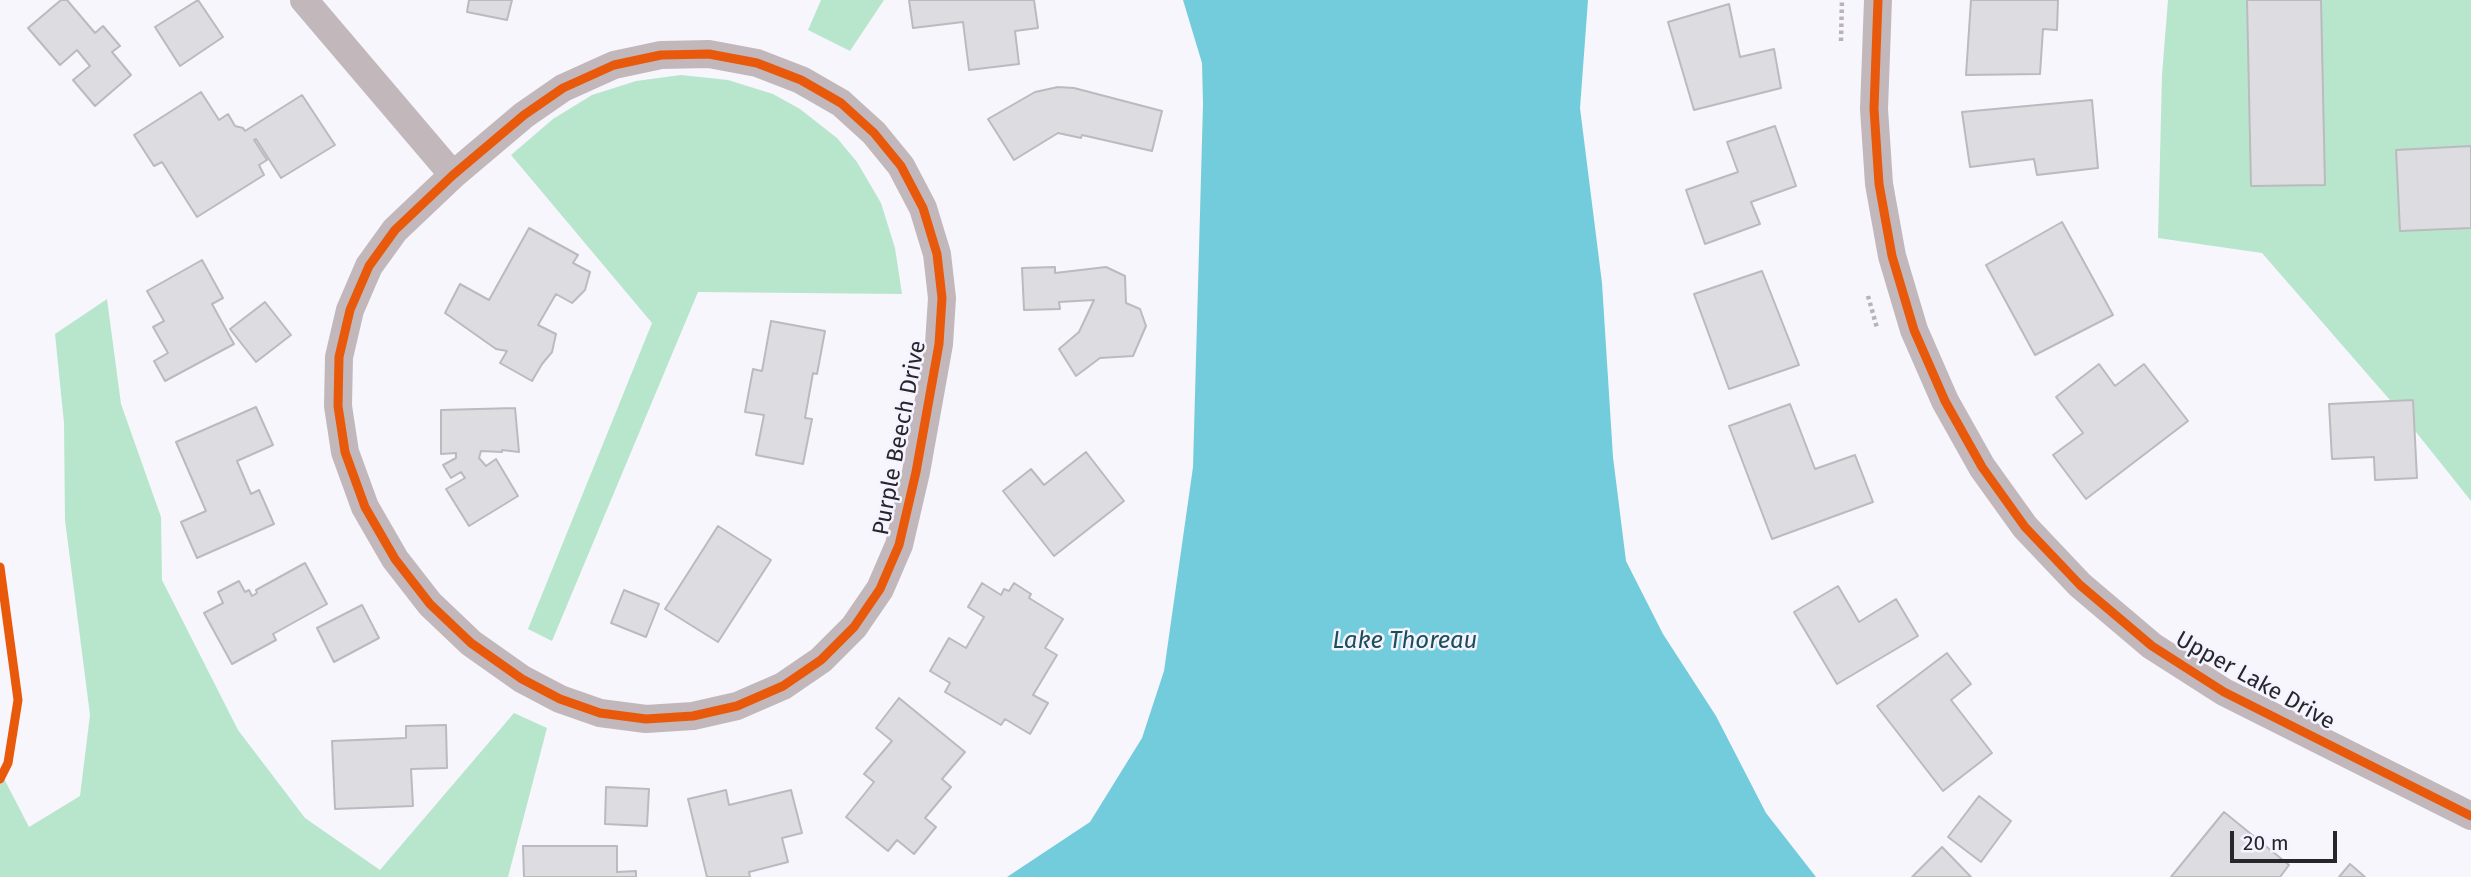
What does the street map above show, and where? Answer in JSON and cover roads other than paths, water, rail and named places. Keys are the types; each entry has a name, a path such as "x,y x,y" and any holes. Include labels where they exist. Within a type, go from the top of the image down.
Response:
{"street":[{"path":"304,0 453,174"},
{"name":"Upper Lake Drive","path":"1878,0 1874,109 1879,184 1892,256 1914,330 1945,401 1982,467 2025,527 2080,585 2152,646 2224,692 2471,816"},
{"name":"Purple Beech Drive","path":"709,54 757,63 802,80 841,103 874,133 901,166 923,208 937,254 942,298 939,344 916,472 899,545 880,589 860,618 821,660 783,686 737,706 693,716 646,719 600,713 560,699 522,679 471,643 430,604 395,559 365,507 345,452 338,406 339,357 350,310 369,267 395,230 453,174 524,115 563,88 614,65 661,55 709,54"}],"water":[{"name":"Lake Thoreau","path":"1183,0 1588,0 1580,108 1602,283 1613,457 1626,561 1663,634 1716,716 1766,813 1816,877 1007,877 1090,822 1142,738 1164,671 1193,467 1203,104 1202,63"}]}
